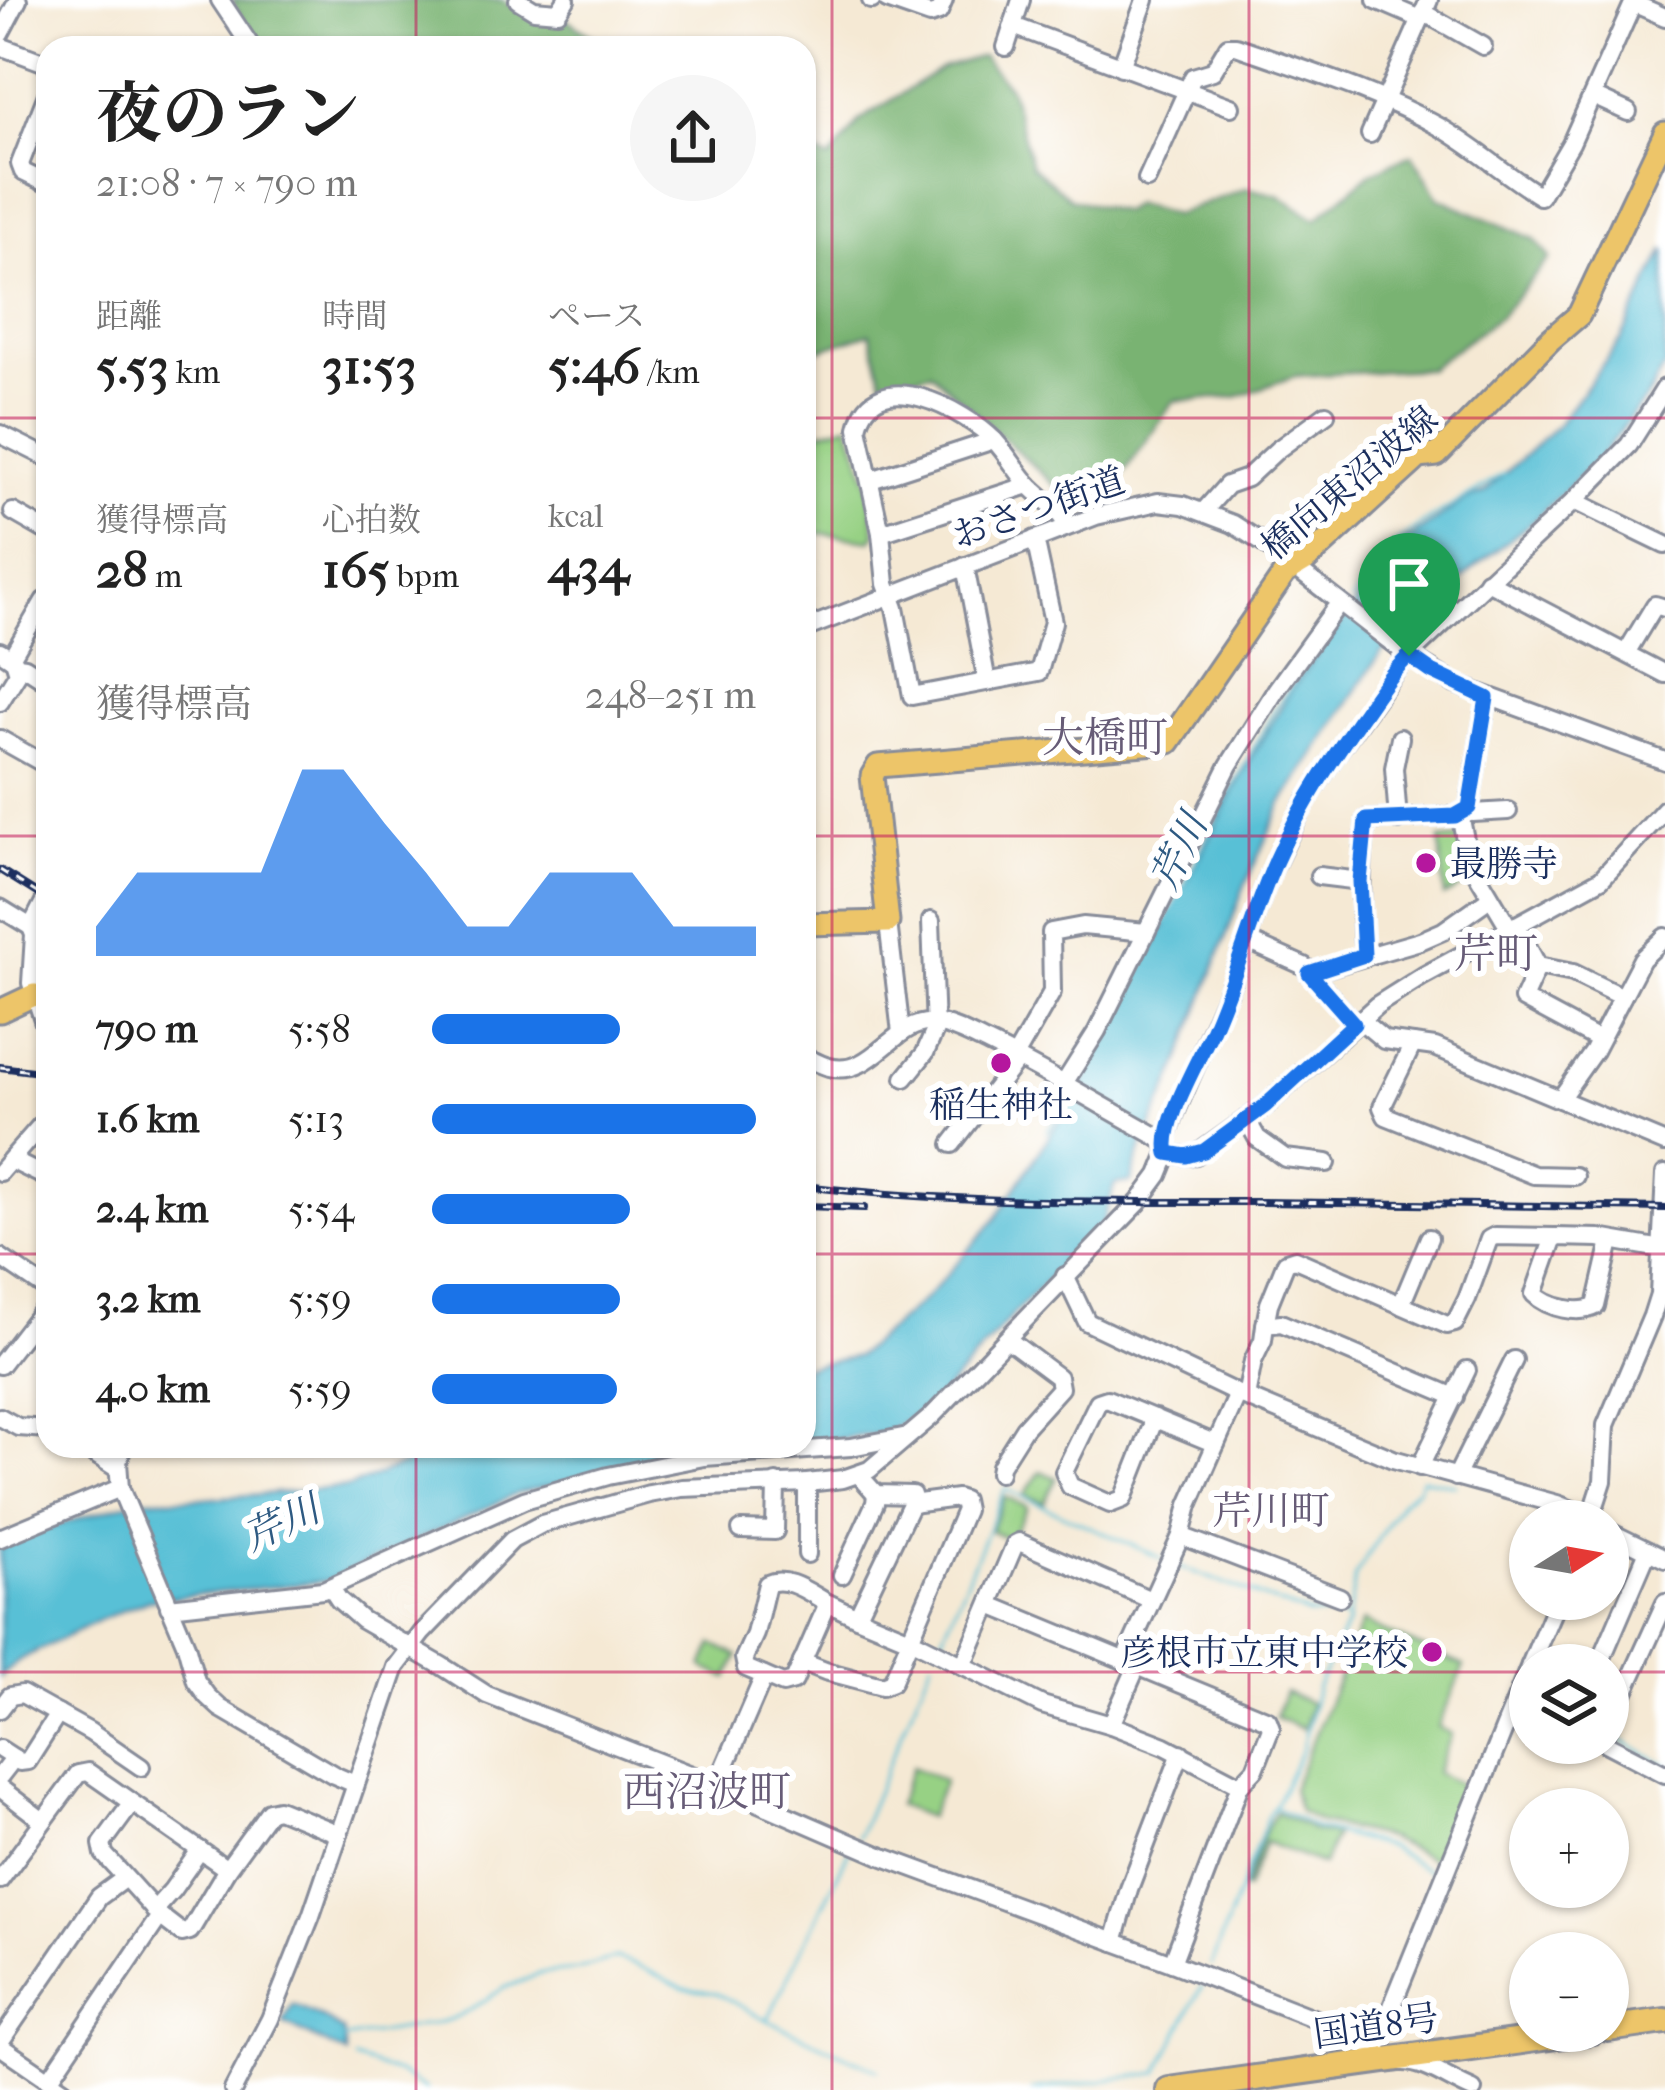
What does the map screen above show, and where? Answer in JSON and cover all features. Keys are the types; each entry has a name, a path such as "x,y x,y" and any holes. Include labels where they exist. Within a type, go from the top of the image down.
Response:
{"highway":[{"path":"1629,2026 1665,2021"},
{"name":"国道8号","path":"1169,2090 1509,2043"}],"main road":[{"name":"橋向東沼波線","path":"888,922 872,776 878,766 1166,744 1285,573 1305,561 1419,457 1438,455 1579,315 1665,133"},
{"path":"816,924 888,922"},
{"path":"0,1011 36,998"}],"street":[{"path":"0,34 18,0"},
{"path":"220,0 244,36"},
{"path":"518,0 534,10 558,12 566,0"},
{"path":"887,0 930,15 939,12 944,0"},
{"path":"1006,47 1021,0"},
{"path":"1121,67 1145,0"},
{"path":"1376,0 1424,10 1483,46"},
{"path":"1147,178 1193,76 1213,71 1228,46 1236,46 1435,124 1540,196 1571,143 1632,6 1665,17"},
{"path":"1370,134 1424,10"},
{"path":"1013,22 1230,108"},
{"path":"0,46 36,60"},
{"path":"1593,96 1628,112"},
{"path":"36,123 20,164 23,172 36,178"},
{"path":"233,2090 276,2006 389,1682 410,1648 525,1531 649,1494 708,1485 807,1483 859,1475 885,1460 931,1418 1159,1174 1163,1143 1248,941 1268,878 1304,805 1372,700 1406,653 1629,445 1665,388"},
{"path":"1035,539 1053,622 1039,672 912,696 886,584 859,420 876,400 889,394 921,397 956,412 994,440 1029,485 1060,511 1067,526"},
{"path":"1204,512 1227,485 1247,478 1326,414"},
{"path":"0,434 36,452"},
{"path":"871,480 994,440"},
{"path":"881,533 1029,485"},
{"path":"1574,501 1665,545"},
{"name":"おさつ街道","path":"816,624 1096,516 1158,502 1183,505 1233,524 1294,566 1339,608 1432,672 1487,698 1665,760"},
{"path":"13,512 36,525"},
{"path":"965,566 987,682"},
{"path":"1487,581 1665,674"},
{"path":"1626,653 1654,605 1665,608"},
{"path":"1067,1087 1229,765 1276,691 1339,608"},
{"path":"10,658 36,614"},
{"path":"10,658 36,674"},
{"path":"0,702 18,673 10,658"},
{"path":"1487,698 1464,812 1469,860 1538,966 1573,973 1622,997"},
{"path":"1398,820 1394,768 1400,738"},
{"path":"0,739 36,759"},
{"path":"816,1061 844,1069 868,1060 914,1026 934,1022 1016,1058 1186,1156 1196,1155 1246,1120 1357,1021 1423,976 1601,879 1665,809"},
{"path":"1364,955 1360,881 1366,820 1508,811"},
{"path":"1319,875 1360,881"},
{"path":"1309,973 1443,931 1490,898"},
{"path":"0,908 31,927"},
{"path":"36,917 31,927 31,983 36,990"},
{"path":"905,1078 932,1040 931,921"},
{"path":"888,922 901,1034"},
{"path":"952,1144 1016,1058 1052,992 1051,932 1083,926 1146,932"},
{"path":"1560,1099 1599,1040 1647,951 1665,937"},
{"path":"1248,941 1304,966 1357,1021 1384,1040 1435,1047 1665,1143"},
{"path":"1538,966 1523,999 1599,1040"},
{"path":"1413,1044 1382,1107 1385,1116 1534,1175 1575,1176"},
{"path":"1246,1120 1257,1138 1285,1158 1327,1163"},
{"path":"36,1131 6,1166 36,1175"},
{"path":"1597,1500 1603,1481 1606,1425 1652,1316 1662,1276 1665,1174"},
{"path":"1111,1725 1151,1600 1216,1444 1242,1395 1286,1262 1295,1259 1447,1325 1455,1323 1489,1239 1495,1236 1599,1238 1662,1249"},
{"path":"1554,1237 1534,1294 1543,1303 1585,1311 1595,1306 1611,1241"},
{"path":"1401,1305 1429,1238"},
{"path":"0,1257 36,1282"},
{"path":"1065,1276 1088,1322 1242,1395 1345,1441 1542,1500"},
{"path":"0,1365 36,1318"},
{"path":"1264,1324 1281,1323 1455,1397"},
{"path":"999,1473 1024,1428 1060,1388 1058,1377 1007,1340"},
{"path":"1456,1477 1514,1360"},
{"path":"1420,1467 1467,1370"},
{"path":"1155,1418 1123,1499 1110,1504 1070,1486 1064,1472 1098,1402 1107,1399 1155,1418 1216,1444"},
{"path":"0,1417 36,1428"},
{"path":"816,1449 908,1436"},
{"path":"94,1458 122,1485"},
{"path":"123,1458 122,1485 196,1681 220,1708 355,1784"},
{"path":"167,1603 332,1588 490,1514 554,1490 698,1458"},
{"path":"859,1475 876,1494 913,1495 914,1504"},
{"path":"807,1483 807,1554"},
{"path":"741,1530 775,1531 776,1484"},
{"path":"0,1538 122,1485"},
{"path":"842,1575 876,1494"},
{"path":"802,1662 882,1686 892,1682 965,1505 957,1498 911,1504 857,1616"},
{"path":"1180,1536 1340,1597"},
{"path":"1610,1644 1657,1555 1629,1541"},
{"path":"963,1666 1019,1542 1151,1600"},
{"path":"828,1603 794,1681 783,1684 746,1668 743,1658 767,1584 789,1582 1042,1705 1111,1725 1181,1753 1240,1785"},
{"path":"332,1588 362,1620 487,1695 717,1785 881,1856 1364,2038 1375,2061"},
{"path":"1629,1683 1665,1603"},
{"path":"990,1605 1268,1720 1271,1728 1255,1769 1240,1785 1172,1963"},
{"path":"717,1785 764,1676"},
{"path":"0,1709 10,1696 22,1694 141,1767"},
{"path":"0,1776 7,1753 20,1762 28,1761 58,1714"},
{"path":"1375,2061 1382,2031 1509,1739"},
{"path":"1114,1942 1181,1753"},
{"path":"1629,1755 1665,1774"},
{"path":"0,1880 78,1774 88,1772 227,1869"},
{"path":"0,1788 43,1822"},
{"path":"132,1803 102,1844 104,1854 178,1932 190,1930 269,1810 278,1809 339,1834"},
{"path":"125,1878 99,1897 0,2044 56,2085 157,1913 200,1850"},
{"path":"1375,2061 1417,2062 1474,2090"}],"green space":[{"path":"232,0 502,0 537,19 563,17 593,36 250,36"},
{"path":"982,56 1010,89 1031,166 1071,199 1122,212 1134,204 1174,215 1247,188 1278,195 1316,219 1371,173 1412,154 1439,198 1534,239 1550,258 1500,316 1428,369 1295,376 1236,397 1174,401 1113,489 1073,502 931,372 884,384 870,333 816,351 816,153 829,160 861,120 942,68"},
{"path":"849,424 868,480 876,534 871,540 816,533 816,433"},
{"path":"1461,838 1475,880 1444,896 1440,840"},
{"path":"1041,1471 1056,1478 1044,1503 1024,1495"},
{"path":"1005,1497 1027,1507 1010,1540 990,1531"},
{"path":"1362,1622 1464,1666 1438,1727 1452,1734 1436,1773 1465,1786 1434,1860 1388,1838 1323,1823 1299,1811 1292,1789"},
{"path":"713,1644 738,1656 728,1678 703,1667"},
{"path":"1285,1692 1311,1703 1303,1729 1275,1717"},
{"path":"912,1767 944,1781 929,1817 897,1805"},
{"path":"1276,1812 1335,1835 1323,1865 1265,1842 1243,1889 1266,1828"}],"water":[{"path":"1665,249 1665,366 1600,457 1381,653 1282,804 1245,885 1131,1182 1115,1184 1103,1222 935,1402 886,1433 816,1442 816,1365 857,1356 926,1298 995,1220 1084,1082 1250,759 1289,693 1399,545 1467,499 1484,493 1558,424 1621,340"},
{"name":"芹川","path":"419,1458 660,1458 519,1493 327,1581 148,1600 19,1660 0,1677 0,1549 33,1533 140,1499 350,1487"},
{"path":"293,2005 343,2031 346,2054 283,2023"}],"waterway":[{"path":"1352,601 1399,541 1505,476"},
{"name":"芹川","path":"1167,923 1213,823 1275,708 1343,614"},
{"path":"1077,1085 1151,952"},
{"path":"1047,1132 1072,1093"},
{"path":"1211,1965 1268,1815 1302,1748 1317,1686 1347,1625 1355,1576 1401,1502 1422,1478 1455,1485"},
{"path":"940,1643 1005,1489 1161,1558"},
{"path":"1177,1566 1310,1615 1344,1619"},
{"path":"858,1836 932,1661"},
{"path":"1629,1745 1665,1764"},
{"path":"1274,1807 1316,1828 1389,1847 1432,1873"},
{"path":"768,2019 849,1851"},
{"path":"344,2039 458,2017 504,1988 542,1973 578,1970 616,1958 684,1988 716,1993 878,2070"},
{"path":"1032,2090 1158,2073 1202,1986"},
{"path":"355,2059 400,2074 426,2090"}],"railway":[{"path":"0,870 36,892"},
{"path":"0,1067 36,1072"},
{"path":"816,1187 1032,1201 1665,1208"},
{"path":"816,1206 864,1208"}],"place":[{"name":"最勝寺","path":"1426,863"},
{"name":"稲生神社","path":"1001,1063"},
{"name":"彦根市立東中学校","path":"1432,1652"}],"district":[{"name":"大橋町","path":"1105,737"},
{"name":"芹町","path":"1496,953"},
{"name":"芹川町","path":"1271,1510"},
{"name":"西沼波町","path":"707,1791"}],"route":[{"path":"1409,656 1487,698 1469,808 1455,816 1366,820 1360,881 1364,955 1309,973 1354,1024 1265,1106 1204,1151 1186,1156 1168,1153 1165,1142 1175,1113 1248,941 1268,878 1336,754 1409,656"}]}
